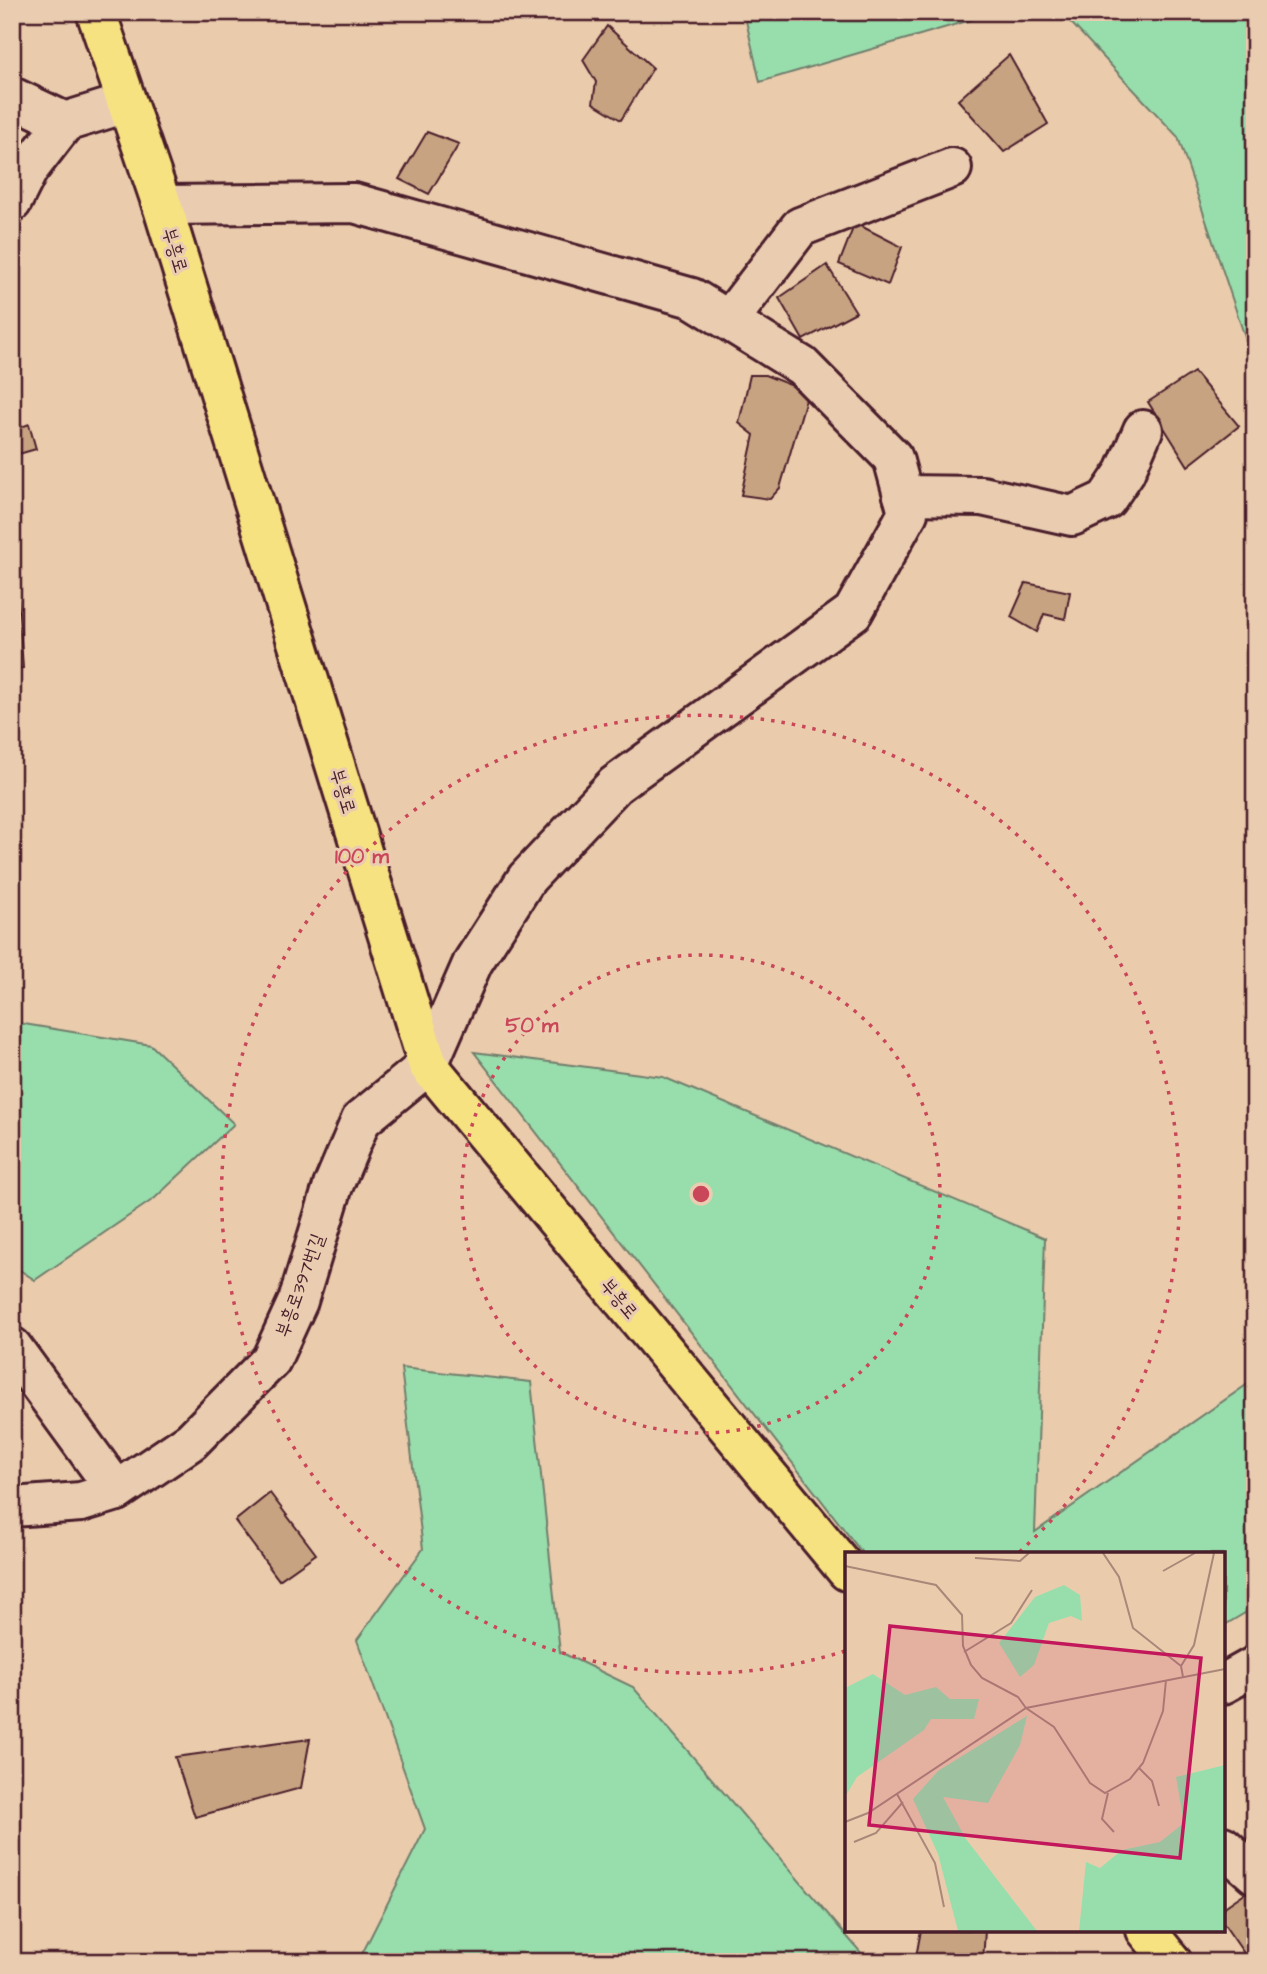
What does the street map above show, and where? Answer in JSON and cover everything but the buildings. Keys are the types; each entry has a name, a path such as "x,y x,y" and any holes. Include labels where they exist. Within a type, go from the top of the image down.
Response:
{"main road":[{"name":"부흥로","path":"96,12 162,205 428,1065 845,1569"},
{"path":"1148,1932 1172,1962"}],"street":[{"path":"12,97 65,122"},
{"path":"12,202 28,170 65,122 126,103"},
{"path":"729,320 800,227 952,168"},
{"path":"162,205 354,203 692,298 802,366 894,458 908,513 853,612 615,785 527,878 473,962 428,1065"},
{"path":"903,495 982,496 1072,516 1106,500 1125,472 1143,430"},
{"name":"부흥로397번길","path":"12,1507 81,1502 117,1491 191,1441 271,1360 298,1301 333,1186 361,1120 428,1065"},
{"path":"12,1347 117,1491"},
{"path":"1225,1683 1255,1665"},
{"path":"1225,1848 1255,1874"}],"green space":[{"path":"744,12 998,12 760,82"},
{"path":"1061,12 1255,12 1255,367 1178,137"},
{"path":"12,1022 151,1045 234,1124 155,1198 35,1280 12,1265"},
{"path":"474,1052 663,1077 1045,1238 1035,1532 1255,1379 1255,1607 1225,1625 1225,1552 861,1552"},
{"path":"401,1368 531,1382 560,1652 633,1687 869,1962 358,1962 425,1829 357,1640 423,1549"}]}
